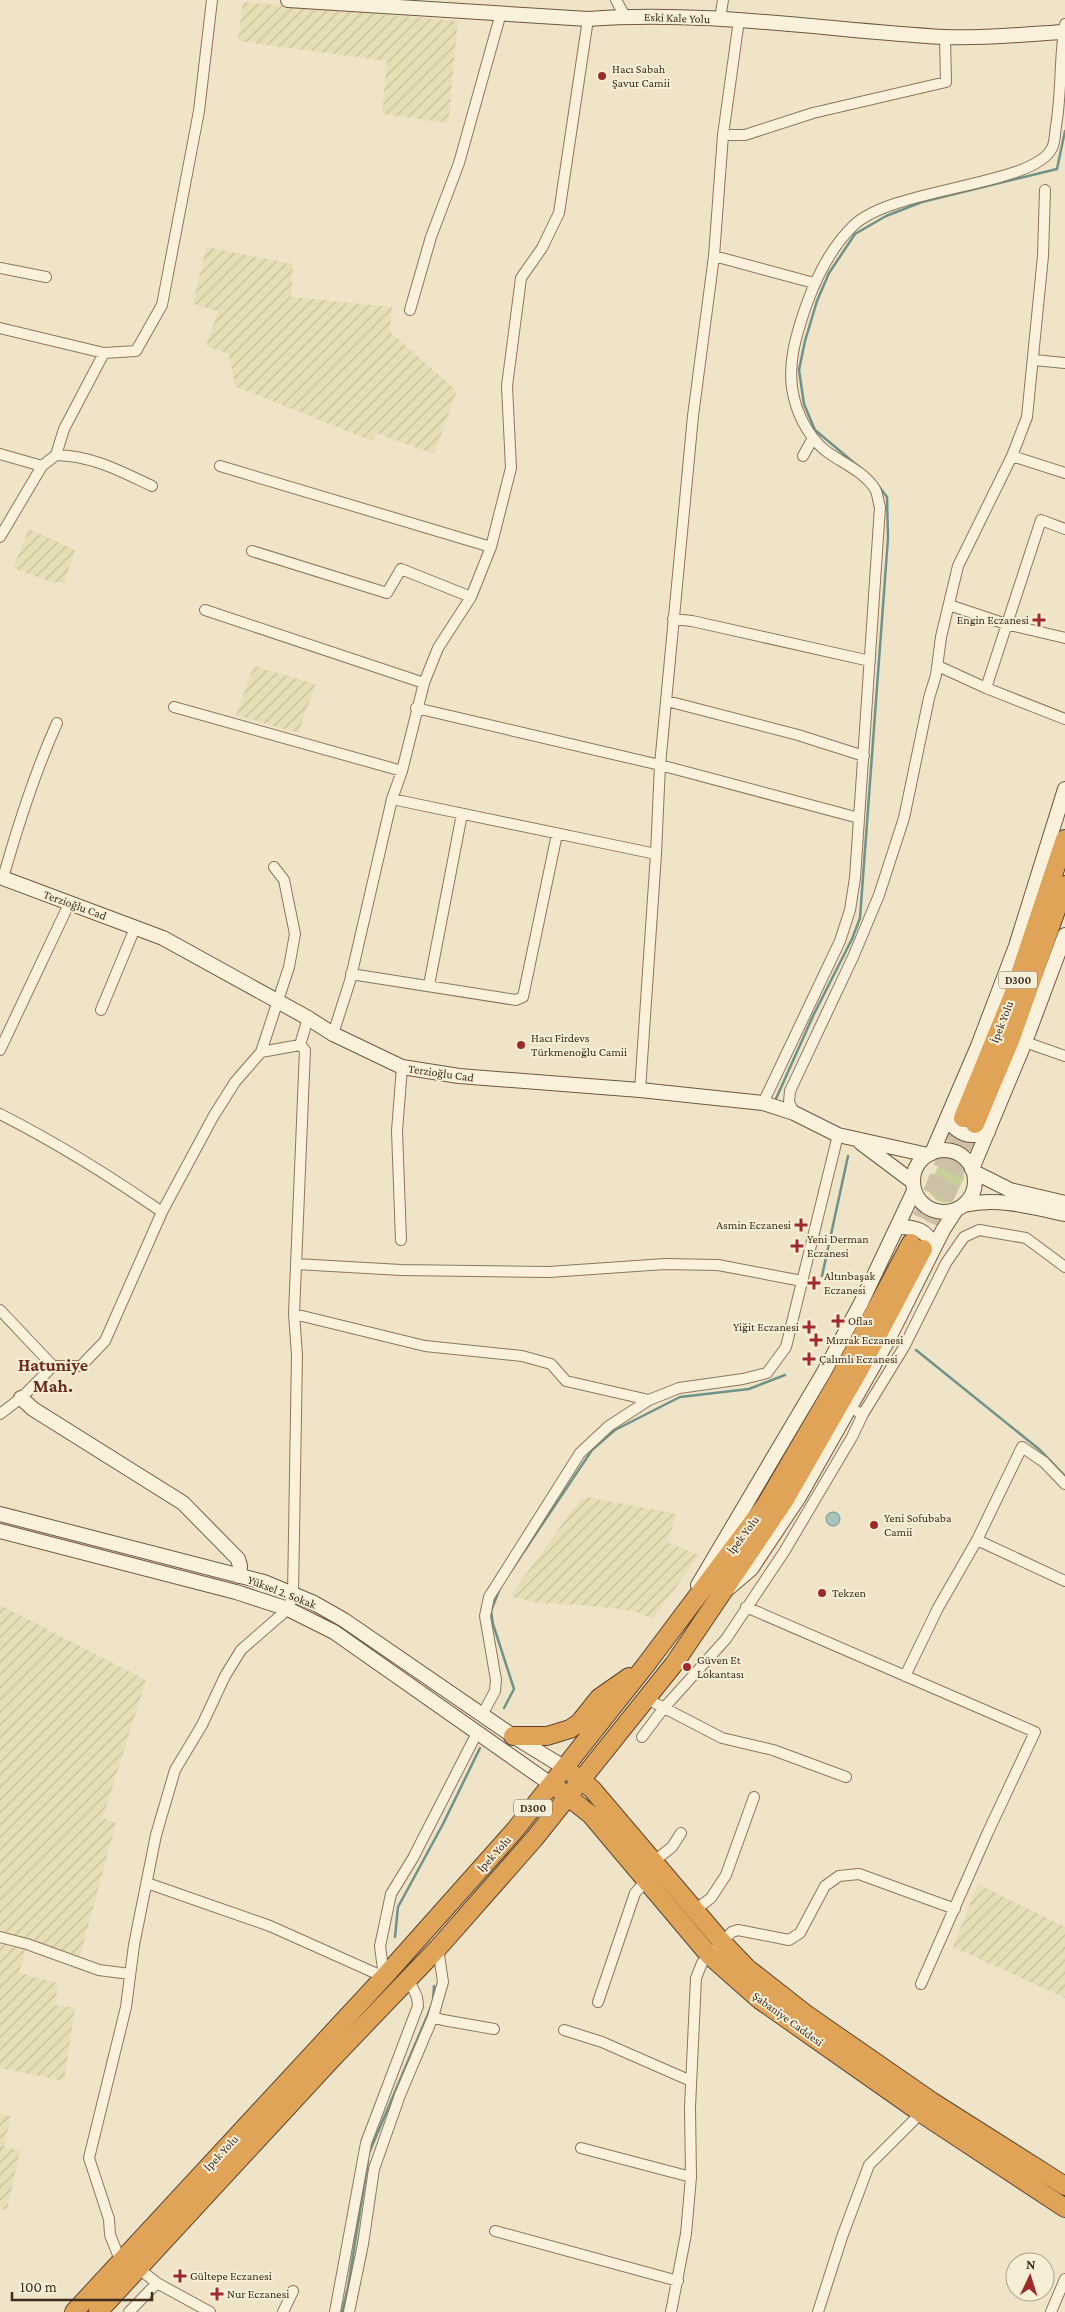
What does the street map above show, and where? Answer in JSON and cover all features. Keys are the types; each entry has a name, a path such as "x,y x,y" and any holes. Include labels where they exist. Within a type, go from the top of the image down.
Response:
{"highway":[{"name":"İpek Yolu","path":"968,1123 1065,839"},
{"name":"İpek Yolu","path":"968,1123 1011,1038 1065,885"},
{"name":"İpek Yolu","path":"98,2312 331,2060 438,1948 534,1839 647,1699 674,1664 784,1501 858,1372 923,1246"},
{"name":"İpek Yolu","path":"74,2312 384,1977 515,1830 552,1785 645,1666 765,1506 841,1376 923,1246"},
{"path":"513,1736 547,1736 570,1730 579,1723 599,1698 645,1666"},
{"path":"565,1768 592,1789 722,1942 747,1968 807,2016 931,2101 1065,2186"},
{"name":"Şabaniye Caddesi","path":"552,1785 591,1815 710,1955 760,2000 921,2113 1065,2208"}],"street":[{"path":"0,328 104,353 136,351 162,305 199,111 212,0"},
{"name":"Eski Kale Yolu","path":"288,0 408,4 588,19 625,16 739,20 945,37 1065,29"},
{"path":"616,0 625,16"},
{"path":"720,20 723,0"},
{"path":"410,310 431,238 459,163 501,13"},
{"path":"333,1034 352,974 392,799 402,771 416,708 438,648 471,597 491,547 511,468 507,386 521,278 542,248 559,213 588,19"},
{"path":"640,1090 660,765 673,619 693,416 714,256 723,135 739,20"},
{"path":"763,1102 842,934 850,910 855,878 880,507 875,489 857,472 828,453 813,438 801,417 793,397 791,358 814,283 835,250 855,225 880,210 926,194 1006,176 1038,164 1052,148 1059,107 1065,29"},
{"path":"723,135 745,135 837,106 946,82 945,37"},
{"path":"794,1113 789,1102 790,1091 879,895 904,818 929,698 938,666 940,638 958,566 1012,456 1027,417 1034,360 1046,190"},
{"path":"714,256 814,283"},
{"path":"0,268 46,277"},
{"path":"0,536 42,466 56,455 64,429 104,353"},
{"path":"1034,360 1065,363"},
{"path":"803,456 813,438"},
{"path":"0,454 42,466"},
{"path":"56,455 79,456 110,466 152,486"},
{"path":"1012,456 1065,473"},
{"path":"220,466 491,547"},
{"path":"986,688 1041,520 1065,529"},
{"path":"252,552 387,594 402,569 471,597"},
{"path":"948,605 1006,624 1065,638"},
{"path":"205,610 424,683"},
{"path":"673,619 692,621 870,661"},
{"path":"938,666 986,688 1065,719"},
{"path":"667,701 798,735 864,756"},
{"path":"174,707 402,771"},
{"path":"416,708 660,765 859,818"},
{"path":"1,878 40,761 57,724"},
{"path":"642,1738 663,1709 726,1639 784,1552 852,1437 857,1411 923,1246 974,1190 968,1123 1016,946 1065,789"},
{"path":"392,799 656,854"},
{"path":"429,985 462,814"},
{"path":"352,974 516,1000 523,997 557,834"},
{"path":"0,1414 21,1398 53,1366 81,1366 105,1341 162,1212 230,1089 261,1052 278,1002 295,934 284,880 274,867"},
{"name":"Terzioğlu Cad","path":"1,878 163,938 308,1018 333,1034 402,1067 459,1076 763,1102 794,1113 838,1135 930,1154"},
{"path":"0,1050 69,904"},
{"path":"101,1010 135,928"},
{"path":"675,1624 738,1514 824,1372 861,1303 898,1227 914,1187 916,1167 968,1123 1024,1042 1065,935"},
{"path":"300,1045 308,1018"},
{"path":"1024,1042 1065,1056"},
{"path":"261,1052 300,1045"},
{"path":"121,2262 110,2235 109,2219 89,2158 126,2007 130,1974 156,1835 175,1770 202,1725 225,1676 241,1650 288,1609 293,1594 297,1365 294,1314 305,1050 300,1045"},
{"path":"401,1240 396,1131 402,1067"},
{"path":"0,1114 44,1136 103,1172 162,1212"},
{"path":"482,1715 495,1691 496,1680 484,1616 489,1597 580,1453 609,1426 649,1400 679,1388 743,1379 767,1373 786,1347 838,1135"},
{"name":"Terzioğlu Cad","path":"857,1140 874,1151 914,1187"},
{"path":"930,1154 941,1150 960,1155 973,1170 1010,1190 1065,1203"},
{"path":"914,1187 923,1204 936,1211 983,1202 1005,1202 1065,1214"},
{"path":"898,1227 922,1230 931,1239 923,1246"},
{"path":"720,1596 751,1569 857,1411 904,1347 946,1263 964,1237 979,1230 1026,1238 1065,1267"},
{"path":"296,1264 402,1270 549,1272 665,1264 718,1265 802,1280"},
{"path":"0,1310 53,1366"},
{"path":"294,1314 426,1346 522,1356 550,1364 566,1381 649,1400"},
{"name":"Yüksel 2. Sokak","path":"21,1398 33,1409 183,1503 238,1559 239,1576 264,1582 293,1594 344,1620 513,1736 565,1768"},
{"path":"906,1676 938,1608 976,1540 1022,1447 1044,1462 1065,1484"},
{"path":"0,1514 239,1576"},
{"name":"Yüksel 2. Sokak","path":"0,1531 236,1592 288,1609 334,1632 552,1785"},
{"path":"976,1540 1065,1581"},
{"path":"746,1607 1035,1732 988,1832 922,1984"},
{"path":"647,1699 722,1738 773,1750 846,1777"},
{"path":"147,1883 270,1926 324,1952 384,1977 380,1946 391,1894 413,1858 477,1733"},
{"path":"695,1910 711,1898 726,1875 754,1797"},
{"path":"653,1862 672,1847 681,1833"},
{"path":"671,2312 686,2234 691,2177 696,1978 702,1963 732,1932 738,1930 789,1940 800,1932 825,1886 839,1876 859,1874 955,1909"},
{"path":"598,2002 635,1893 646,1881"},
{"path":"0,1937 27,1944 99,1970 130,1974"},
{"path":"349,2312 363,2244 374,2169 400,2095 433,2017 443,1982 438,1948"},
{"path":"335,2312 366,2143 418,2006 417,1998 408,1980"},
{"path":"433,2017 494,2029"},
{"path":"564,2030 602,2042 692,2081"},
{"path":"818,2312 842,2237 870,2165 921,2113"},
{"path":"581,2148 691,2177"},
{"path":"495,2231 678,2281"},
{"path":"138,2268 158,2283 210,2312"},
{"path":"1051,2312 1065,2279"},
{"path":"129,2312 158,2283"},
{"path":"283,2312 292,2291"}],"shaded area":[{"path":"243,2 458,21 448,123 382,114 387,61 238,41"},
{"path":"206,247 293,264 291,297 392,307 390,332 457,391 434,454 376,433 372,441 235,386 229,354 206,346 218,311 193,304"},
{"path":"29,529 75,550 64,583 51,582 13,568"},
{"path":"254,666 316,684 298,733 236,715"},
{"path":"587,1497 677,1514 667,1542 699,1555 653,1619 634,1611 583,1605 538,1603 510,1596 579,1501"},
{"path":"0,1605 146,1680 103,1818 116,1823 80,1956 0,1930"},
{"path":"978,1884 1065,1927 1065,1998 953,1947"},
{"path":"0,1944 25,1950 19,1973 58,1983 55,2005 75,2008 64,2081 0,2068"},
{"path":"0,2114 11,2116 4,2147 20,2151 7,2210 0,2208"}],"green space":[{"path":"944,1163 956,1166 963,1173 964,1178 953,1201 945,1203 935,1199 928,1190 939,1164"}],"water":[{"path":"833,1512 838,1514 840,1519 838,1524 833,1526 828,1524 826,1519 828,1514"}],"waterway":[{"path":"859,467 815,430 804,404 799,370 805,341 817,301 829,273 855,234 886,216 922,202 1057,169 1065,131"},
{"path":"775,1101 813,1016 852,939 860,918 888,538 887,497 873,479"},
{"path":"822,1276 848,1156"},
{"path":"916,1350 1040,1450 1065,1476"},
{"path":"511,1571 592,1450 615,1430 680,1397 749,1389 785,1375"},
{"path":"500,1588 491,1611 493,1624 514,1689 504,1708"},
{"path":"395,1937 398,1907 443,1824 480,1748"},
{"path":"433,2001 434,1986"},
{"path":"369,2153 431,2007"},
{"path":"342,2312 348,2287 368,2161"}],"tunnel":[{"path":"911,1243 963,1118"},
{"path":"923,1249 975,1124"}],"place":[{"name":"Hacı Sabah Şavur Camii","path":"602,76"},
{"name":"Engin Eczanesi","path":"1039,620"},
{"name":"Hacı Firdevs Türkmenoğlu Camii","path":"521,1045"},
{"name":"Asmin Eczanesi","path":"801,1225"},
{"name":"Yeni Derman Eczanesi","path":"797,1246"},
{"name":"Altınbaşak Eczanesi","path":"814,1283"},
{"name":"Oflas","path":"838,1321"},
{"name":"Yiğit Eczanesi","path":"809,1327"},
{"name":"Mızrak Eczanesi","path":"816,1340"},
{"name":"Çalımlı Eczanesi","path":"809,1359"},
{"name":"Yeni Sofubaba Camii","path":"874,1525"},
{"name":"Tekzen","path":"822,1593"},
{"name":"Güven Et Lokantası","path":"687,1667"},
{"name":"Gültepe Eczanesi","path":"180,2276"},
{"name":"Nur Eczanesi","path":"217,2294"}],"district":[{"name":"Hatuniye Mah.","path":"53,1375"}]}
